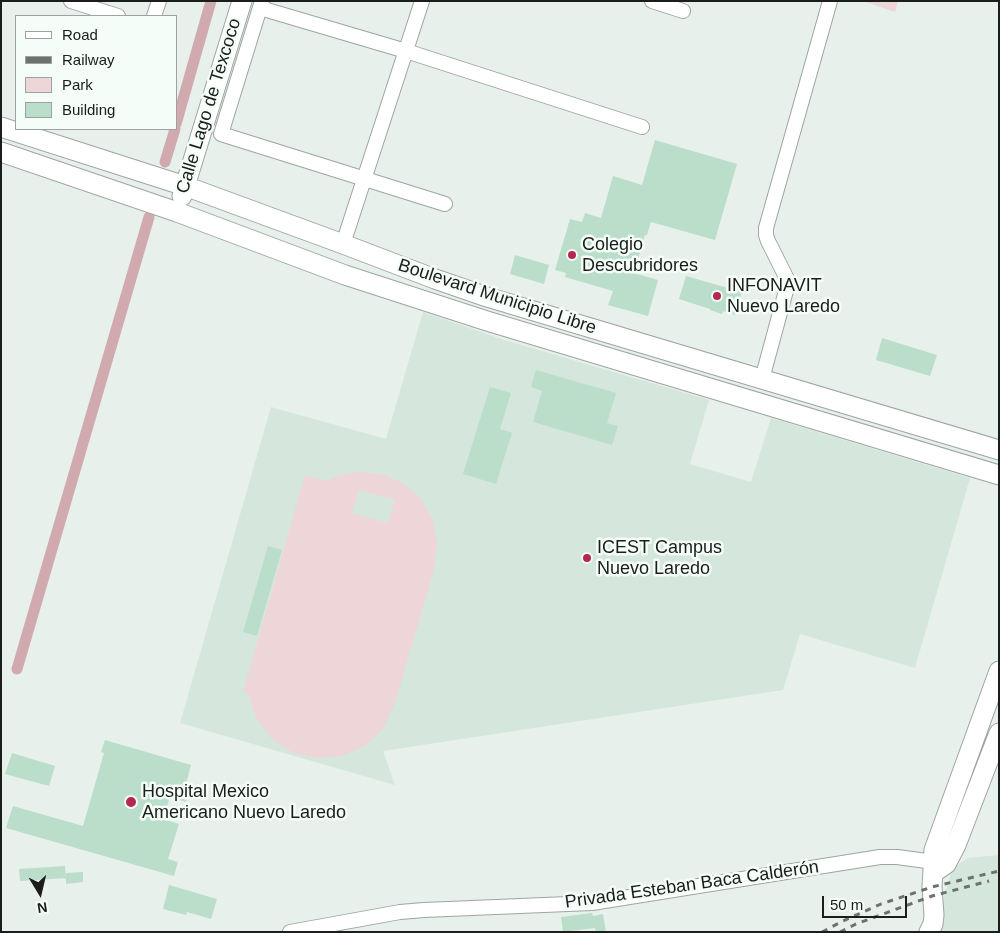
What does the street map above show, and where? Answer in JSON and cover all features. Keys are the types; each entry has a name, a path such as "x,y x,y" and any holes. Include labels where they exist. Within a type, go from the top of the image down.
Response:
{"main road":[{"name":"Calle Lago de Texcoco","path":"176,212 242,1"},
{"name":"Boulevard Municipio Libre","path":"1,127 185,186 487,297 999,450"},
{"name":"Boulevard Municipio Libre","path":"1,152 176,212 345,275 496,324 999,475"},
{"path":"427,301 435,279"},
{"path":"694,383 700,361"},
{"path":"834,426 841,403"},
{"path":"929,932 934,915 932,887 937,866 934,850 999,671"},
{"path":"937,866 956,845 999,733"}],"street":[{"path":"71,1 115,15"},
{"path":"154,15 160,1"},
{"path":"343,244 422,1"},
{"path":"652,1 683,12"},
{"path":"762,379 787,287 787,279 768,241 766,228 830,1"},
{"path":"445,204 222,134 261,5 642,127"},
{"name":"Privada Esteban Baca Calderón","path":"290,932 400,912 592,902 880,856 937,866"}],"shaded area":[{"name":"ICEST Campus Nuevo Laredo","path":"423,312 501,339 709,400 690,464 751,482 771,418 970,478 915,668 800,634 783,690 383,751 395,785 180,723 271,407 386,439"},
{"path":"999,855 999,932 933,932 952,869 968,858"}],"green space":[{"path":"863,1 898,1 895,12"},
{"path":"357,472 381,474 403,483 421,499 433,520 437,543 434,569 396,699 384,728 366,745 343,756 317,758 292,752 271,738 256,717 249,694 243,692 305,475 326,481 334,477","holes":["359,490 395,500 388,523 352,513"]}],"building":[{"path":"655,140 737,164 715,240 651,222 647,235 645,235 634,273 658,280 648,316 608,305 613,291 565,277 566,273 555,270 570,219 582,222 585,213 601,218 613,176 642,185"},
{"path":"515,255 549,265 544,284 510,274"},
{"name":"INFONAVIT Nuevo Laredo","path":"686,276 742,292 735,315 723,311 722,314 679,299"},
{"path":"882,338 937,355 930,376 876,360"},
{"path":"536,370 616,393 607,423 618,426 612,445 533,422 542,391 531,387"},
{"path":"490,387 511,393 500,429 512,433 496,484 463,474"},
{"path":"268,546 282,550 257,636 243,632"},
{"path":"105,740 191,765 186,784 191,785 186,802 170,797 163,819 179,824 168,859 178,862 174,876 6,828 13,806 83,826 104,753 101,752"},
{"path":"12,753 55,766 49,786 5,774"},
{"path":"65,866 66,878 20,881 19,869"},
{"path":"83,872 83,882 66,884 66,873"},
{"path":"169,885 217,899 211,919 187,912 186,915 163,909"},
{"path":"592,913 593,916 603,914 606,932 596,932 595,928 563,932 561,917"}],"waterway":[{"path":"178,117 211,1"},
{"path":"165,162 175,130"},
{"path":"17,669 149,217"}],"railway":[{"path":"822,932 881,904 932,887 999,871"},
{"path":"840,932 856,924 932,896 989,881"}],"place":[{"name":"Colegio Descubridores","path":"572,255"},
{"name":"INFONAVIT Nuevo Laredo","path":"717,296"},
{"name":"ICEST Campus Nuevo Laredo","path":"587,558"},
{"name":"Hospital Mexico Americano Nuevo Laredo","path":"131,802"}]}
